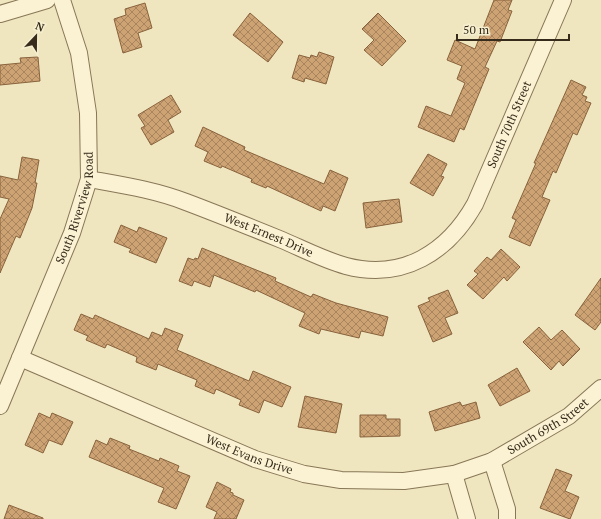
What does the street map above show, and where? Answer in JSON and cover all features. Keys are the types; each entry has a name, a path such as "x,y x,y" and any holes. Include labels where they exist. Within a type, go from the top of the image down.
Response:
{"street":[{"path":"0,14 47,0"},
{"name":"South Riverview Road","path":"0,406 72,233 89,179 87,106 79,53 62,0"},
{"name":"South 70th Street","path":"446,243 466,220 475,204 563,0"},
{"name":"West Ernest Drive","path":"89,179 149,190 184,201 348,266 373,269 404,265 431,254 446,243"},
{"name":"West Evans Drive","path":"20,358 255,459 304,474 341,480 404,481 454,474 492,461"},
{"name":"South 69th Street","path":"492,461 569,416 601,388"},
{"path":"492,461 507,509 507,519"},
{"path":"454,474 467,519"}],"building":[{"path":"494,0 512,0 508,10 512,11 500,42 497,41 485,67 489,69 464,130 460,128 454,142 418,127 426,106 451,116 465,83 457,79 462,66 447,60 455,40 475,49"},
{"path":"145,3 152,28 138,33 142,47 123,53 114,19 126,15 125,9"},
{"path":"250,13 283,42 268,62 233,35"},
{"path":"378,13 406,41 382,66 364,50 374,40 362,29"},
{"path":"319,52 334,57 326,84 305,78 304,82 292,78 299,55 310,58 311,55 317,57"},
{"path":"38,57 40,81 0,85 0,65 21,63 20,58"},
{"path":"571,80 586,87 582,95 587,97 585,101 591,103 577,135 573,133 556,173 553,171 542,197 550,200 530,246 509,237 516,220 512,218 536,163 534,163"},
{"path":"171,95 181,112 168,120 174,132 151,145 141,128 145,126 138,115"},
{"path":"203,127 245,147 244,150 324,184 330,170 348,178 335,211 323,206 321,211 267,186 266,188 251,182 252,179 222,166 221,168 204,161 208,152 195,146"},
{"path":"428,154 447,164 441,176 444,177 433,196 410,183"},
{"path":"22,157 39,160 35,183 37,183 32,208 20,238 16,236 0,273 0,219 9,199 0,197 0,176 18,180"},
{"path":"399,199 402,222 366,228 363,203"},
{"path":"121,225 137,232 139,227 167,238 156,263 129,252 131,249 114,242"},
{"path":"202,248 276,278 275,281 311,297 313,294 336,303 388,317 383,336 361,331 359,338 321,329 319,334 299,326 305,313 256,290 255,292 214,275 210,287 194,281 192,286 179,281 188,258 194,260 195,258 198,259"},
{"path":"501,249 520,267 507,281 504,277 483,299 467,285 478,274 474,271 487,257 491,260"},
{"path":"601,278 601,322 595,330 575,315"},
{"path":"448,290 458,313 445,318 452,334 433,342 418,306 430,301 428,298"},
{"path":"81,314 93,319 95,315 149,339 152,332 162,336 165,328 183,335 177,350 249,381 253,371 291,387 282,407 264,400 259,413 239,405 241,400 216,389 214,394 195,386 197,380 158,364 156,370 136,362 137,357 107,344 105,348 86,340 88,336 74,330"},
{"path":"539,327 551,340 562,330 580,349 563,366 559,361 551,370 523,342"},
{"path":"517,368 530,391 500,406 488,385"},
{"path":"305,396 342,404 336,433 298,427"},
{"path":"460,402 462,406 476,402 480,418 435,431 429,412"},
{"path":"39,413 50,418 52,413 73,422 62,445 49,440 43,453 25,445"},
{"path":"360,415 386,415 386,419 400,419 400,436 360,437"},
{"path":"110,438 130,446 129,449 159,461 160,458 179,466 177,471 190,476 176,509 158,502 164,488 89,457 96,440 107,445"},
{"path":"556,469 572,475 565,491 579,497 570,519 540,508"},
{"path":"217,482 231,489 230,492 233,493 233,495 244,500 236,519 214,519 217,512 206,507"},
{"path":"9,505 43,518 43,519 4,519"}]}
